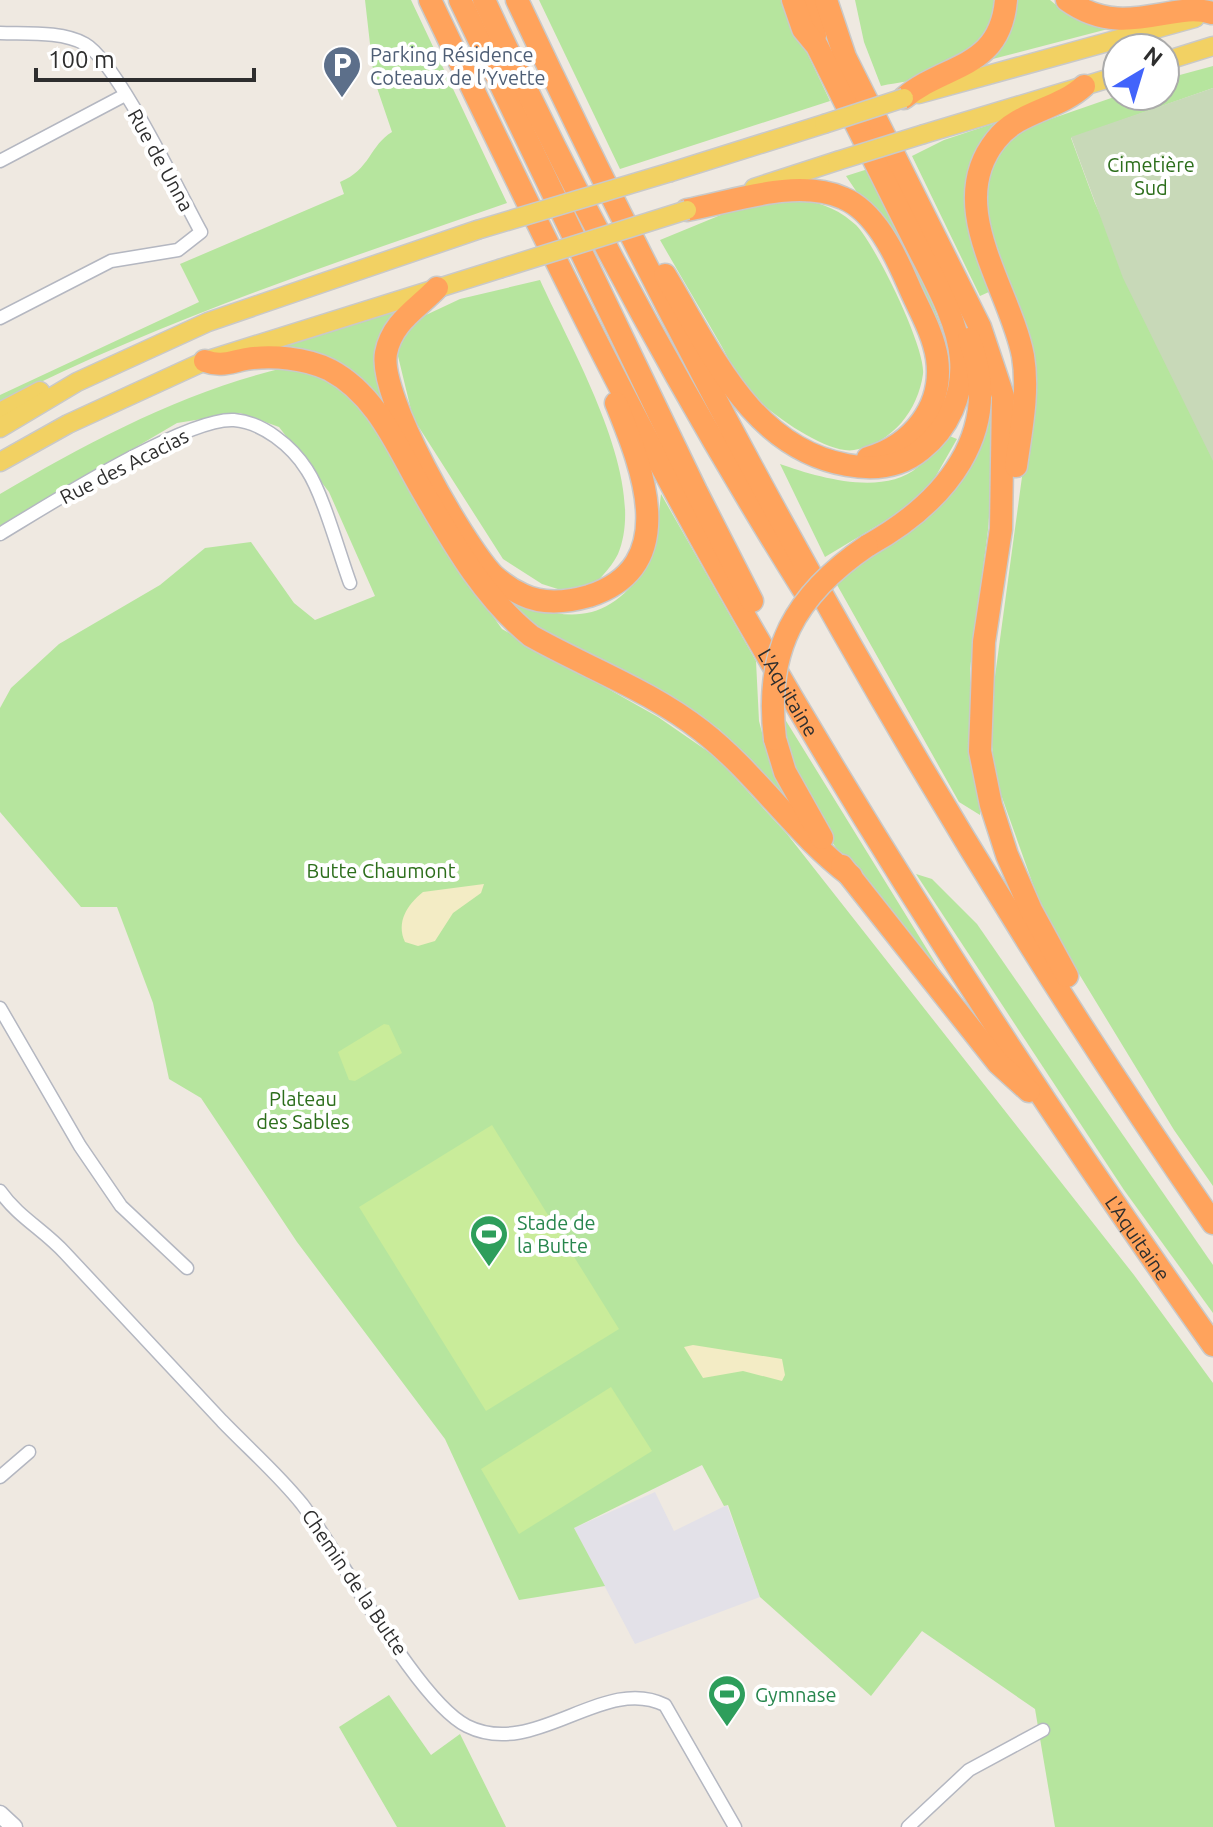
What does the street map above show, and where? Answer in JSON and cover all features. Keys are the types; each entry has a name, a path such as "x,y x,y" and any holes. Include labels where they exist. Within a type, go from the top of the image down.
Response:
{"highway":[{"name":"L'Aquitaine","path":"430,0 604,351 719,572 836,770 1051,1111 1213,1345"},
{"path":"460,0 696,491 836,770"},
{"path":"484,0 533,104 685,396 831,634 871,685"},
{"path":"517,0 643,265 871,685 1081,1027 1213,1223"},
{"path":"591,158 608,171 658,264 745,404 765,425 795,447 827,462 882,469 921,451 938,433 953,409 961,386 961,358 955,333 928,270 817,46 803,29 793,0"},
{"path":"811,0 817,46"},
{"path":"826,0 845,57 991,354 1003,396 1006,421 1001,529 984,642 980,751 991,805 1007,855 1031,910 1073,986 1081,1027"},
{"path":"843,0 853,41 872,86 877,118"},
{"path":"904,98 920,85 968,65 986,49 997,34 1006,0"},
{"path":"1067,0 1084,11 1114,19 1198,5 1213,13"},
{"path":"1001,529 1010,503 1022,420 1023,357 981,236 977,183 986,156 1009,126 1068,101 1084,86"},
{"path":"687,210 801,189 824,192 846,199 868,217 883,236 931,337 937,381 932,402 906,441 887,453 847,465"},
{"path":"928,270 938,278 975,354 979,381 975,427 954,475 940,493 899,528 867,546 821,583 788,629 774,670 771,695 775,739 785,772 801,805 851,876 998,1063 1051,1111"},
{"path":"437,288 404,317 390,341 385,366 387,384 402,422 467,539 493,575 526,597 568,601 598,593 633,564 644,541 649,519 645,476 611,392 604,351"},
{"path":"205,361 218,366 248,359 306,361 330,370 353,386 386,425 474,577 512,621 531,636 663,705 701,730 735,760 827,858 851,876"}],"main road":[{"path":"0,428 77,382 208,322 477,230 904,98 1213,13"},
{"path":"1181,56 1213,46"},
{"path":"0,462 68,424 205,361 1101,81"},
{"path":"0,412 59,381 77,382"},
{"path":"0,1814 14,1827"}],"street":[{"name":"Rue de Unna","path":"0,33 55,36 85,44 109,67 201,232 178,250 111,261 0,318"},
{"path":"0,161 125,95"},
{"name":"Rue des Acacias","path":"0,534 84,484 180,434 233,420 272,433 307,470 350,583"},
{"path":"0,1007 80,1146 121,1206 187,1268"},
{"name":"Chemin de la Butte","path":"0,1191 14,1211 61,1249 302,1504 421,1679 466,1726 492,1734 524,1733 617,1700 657,1701 665,1705 735,1827"},
{"path":"0,1477 29,1452"},
{"path":"908,1827 969,1770 1043,1730"}],"shaded area":[{"path":"655,1492 674,1531 727,1505 760,1597 635,1644 574,1528"}],"green space":[{"path":"365,0 411,0 507,203 187,318 0,402 0,395 199,302 180,264 344,194 340,182 358,171 392,132 374,79"},
{"path":"539,0 782,0 830,101 620,169"},
{"path":"855,0 995,0 994,12 984,34 956,61 929,76 881,86 864,42"},
{"path":"1013,0 1050,0 1066,13 1108,29 981,62"},
{"path":"1213,66 1213,88 1181,99 1181,75"},
{"name":"Cimetière Sud","path":"1213,88 1213,461 1123,278 1071,137 1143,112 1181,112 1181,99"},
{"path":"1101,102 1101,112 1145,112 1071,138 1095,203 1213,458 1213,1186 1174,1130 1045,918 994,775 990,713 1027,440 984,197 989,164 1019,130"},
{"path":"995,123 971,167 966,187 968,225 991,291 980,296 912,156 944,140"},
{"path":"868,169 930,299 948,350 950,369 945,368 883,231 846,176"},
{"path":"796,200 821,204 856,225 898,297 922,361 923,374 916,400 901,423 881,440 854,450 842,450 812,438 754,397 735,371 660,240 728,212"},
{"path":"540,280 602,415 623,490 625,524 618,554 583,597 542,584 503,559 413,418 397,352 411,322 460,299"},
{"path":"402,308 382,346 377,368 385,411 274,349"},
{"name":"Butte Chaumont","path":"283,368 318,376 347,391 370,418 475,591 502,629 658,717 716,757 787,834 1134,1275 1213,1383 1213,1827 1055,1827 1035,1709 922,1631 871,1696 760,1597 728,1505 724,1506 702,1465 574,1528 605,1586 519,1600 445,1439 297,1242 201,1098 169,1079 153,1003 117,907 81,907 0,812 0,708 11,688 59,644 160,585 205,548 251,542 294,603 315,620 375,596 329,492 279,427 240,413 177,423 0,527 0,494 137,420 209,390"},
{"path":"987,377 997,411 988,530 970,669 970,763 980,793 980,815 959,802 836,583 870,555 927,518"},
{"path":"947,435 957,439 929,488 890,518 825,557 780,464 831,479 869,483 887,481 904,476 918,467"},
{"path":"661,494 756,661 759,721 767,752 790,800 787,803 752,760 719,729 560,643 511,612 489,584 531,606 552,612 592,612 611,603 629,589 649,559"},
{"path":"783,716 946,980 863,883 824,829 796,776"},
{"path":"916,874 932,879 977,924 1213,1265 1213,1313 1124,1190"},
{"path":"384,1024 389,1025 402,1053 355,1081 349,1080 338,1052"},
{"name":"Stade de la Butte","path":"492,1125 619,1329 486,1411 359,1207"},
{"path":"611,1387 652,1451 519,1534 481,1469"},
{"path":"389,1695 431,1755 460,1734 506,1827 397,1827 339,1727"}],"sand":[{"path":"484,884 481,893 453,913 435,941 418,946 405,942 402,928 405,914 423,892"},
{"path":"693,1345 782,1359 785,1375 782,1381 743,1371 703,1378 684,1347"}],"place":[{"name":"Parking Résidence Coteaux de l’Yvette","path":"342,99"},
{"name":"Stade de la Butte","path":"489,1268"},
{"name":"Gymnase","path":"727,1728"}],"park label":[{"name":"Plateau des Sables","path":"303,1110"}]}
